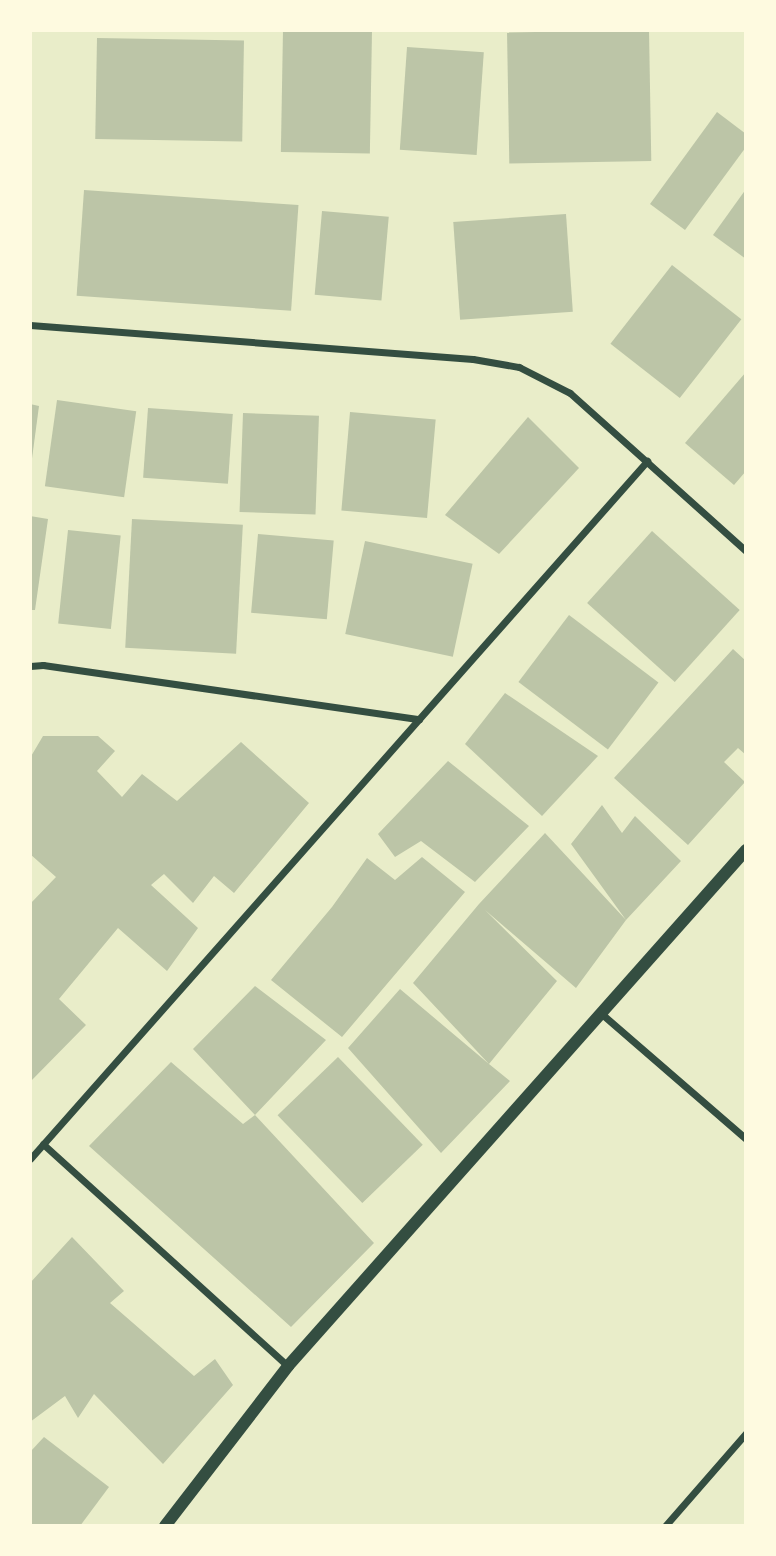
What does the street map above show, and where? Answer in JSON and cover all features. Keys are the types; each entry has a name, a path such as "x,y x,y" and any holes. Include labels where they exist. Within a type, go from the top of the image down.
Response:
{"street":[{"path":"30,325 459,358 519,367 570,393 746,551"},
{"path":"30,1159 648,461"},
{"path":"30,666 43,665 419,719"},
{"path":"165,1526 288,1366 603,1015 746,850"},
{"path":"603,1015 746,1139"},
{"path":"43,1144 288,1366"},
{"path":"665,1526 746,1433"}],"building":[{"path":"283,30 372,32 370,154 281,152"},
{"path":"649,30 651,161 509,163 507,32"},
{"path":"97,38 244,41 242,142 95,139"},
{"path":"407,47 484,52 477,155 400,150"},
{"path":"717,112 746,134 746,147 685,230 650,204"},
{"path":"746,189 746,259 713,235"},
{"path":"84,190 298,205 291,311 77,296"},
{"path":"322,211 389,217 381,301 315,295"},
{"path":"566,214 573,312 460,320 453,222"},
{"path":"672,265 741,319 680,398 610,344"},
{"path":"746,372 746,471 734,485 685,443"},
{"path":"57,400 136,411 124,497 45,486"},
{"path":"30,404 39,406 31,466 30,465"},
{"path":"148,408 233,414 228,484 143,478"},
{"path":"350,412 436,419 427,518 341,511"},
{"path":"243,413 319,416 315,515 240,512"},
{"path":"528,417 579,468 499,554 445,515"},
{"path":"30,516 48,519 35,610 30,610"},
{"path":"132,519 243,525 236,654 125,648"},
{"path":"68,530 121,536 111,629 58,623"},
{"path":"652,531 740,610 675,682 587,603"},
{"path":"258,534 334,541 327,619 251,613"},
{"path":"365,541 473,564 453,657 345,634"},
{"path":"569,615 658,682 608,749 518,682"},
{"path":"733,649 746,661 746,755 738,748 724,762 745,782 688,845 614,778"},
{"path":"505,693 598,756 542,816 465,744"},
{"path":"43,736 98,736 115,751 97,771 122,797 142,774 177,801 241,742 309,803 234,893 214,876 193,903 164,874 151,885 198,928 167,971 118,928 59,999 86,1025 30,1082 30,904 56,877 30,854 30,758"},
{"path":"448,761 529,826 475,882 421,841 395,857 378,834"},
{"path":"602,805 622,833 635,816 681,861 626,920 571,844"},
{"path":"545,833 626,920 576,988 485,910 557,981 489,1064 413,983 479,904"},
{"path":"422,857 465,892 342,1037 271,980 332,907 367,858 395,880"},
{"path":"255,986 326,1040 255,1115 193,1049"},
{"path":"400,989 510,1081 441,1153 348,1048"},
{"path":"338,1057 423,1145 362,1203 278,1115"},
{"path":"171,1062 243,1124 255,1115 374,1243 291,1327 89,1146"},
{"path":"72,1237 124,1291 110,1303 194,1376 215,1359 233,1385 163,1464 94,1394 78,1418 65,1396 30,1422 30,1283"},
{"path":"44,1437 109,1487 80,1526 30,1526 30,1452"}]}
